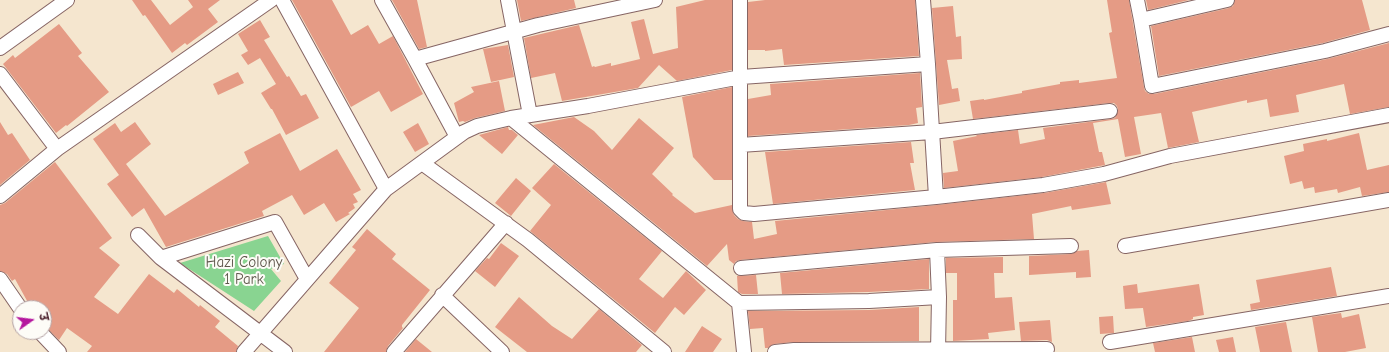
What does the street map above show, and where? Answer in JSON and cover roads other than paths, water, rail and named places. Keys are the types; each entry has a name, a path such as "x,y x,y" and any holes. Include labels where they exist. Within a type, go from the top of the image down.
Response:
{"street":[{"path":"0,48 67,0"},
{"path":"0,196 57,149 271,0"},
{"path":"282,0 386,189"},
{"path":"382,0 457,137"},
{"path":"508,0 530,115"},
{"path":"415,59 514,31 653,0"},
{"path":"740,0 740,209 744,213 754,214 936,197 1042,185 1104,174 1170,156 1389,115"},
{"path":"923,0 936,197"},
{"path":"1137,0 1152,86 1325,51 1389,34"},
{"path":"1141,20 1227,0"},
{"path":"244,352 386,189 464,132 477,126 511,118 588,106 741,77 928,64"},
{"path":"0,74 57,149"},
{"path":"740,145 932,132 1110,111"},
{"path":"511,118 739,303 869,301 939,297"},
{"path":"422,163 506,223 664,352"},
{"path":"1125,246 1389,200"},
{"path":"161,258 275,222 307,279"},
{"path":"394,352 506,223"},
{"path":"138,235 161,258 285,352"},
{"path":"741,268 936,250 1071,246"},
{"path":"936,250 939,297 938,350"},
{"path":"0,279 14,300"},
{"path":"442,295 502,352"},
{"path":"1110,342 1389,296"},
{"path":"739,303 744,352"},
{"path":"48,340 59,352"},
{"path":"775,352 794,350 1047,348"}],"park label":[{"name":"Hazi Colony 1 Park","path":"244,272"}]}
